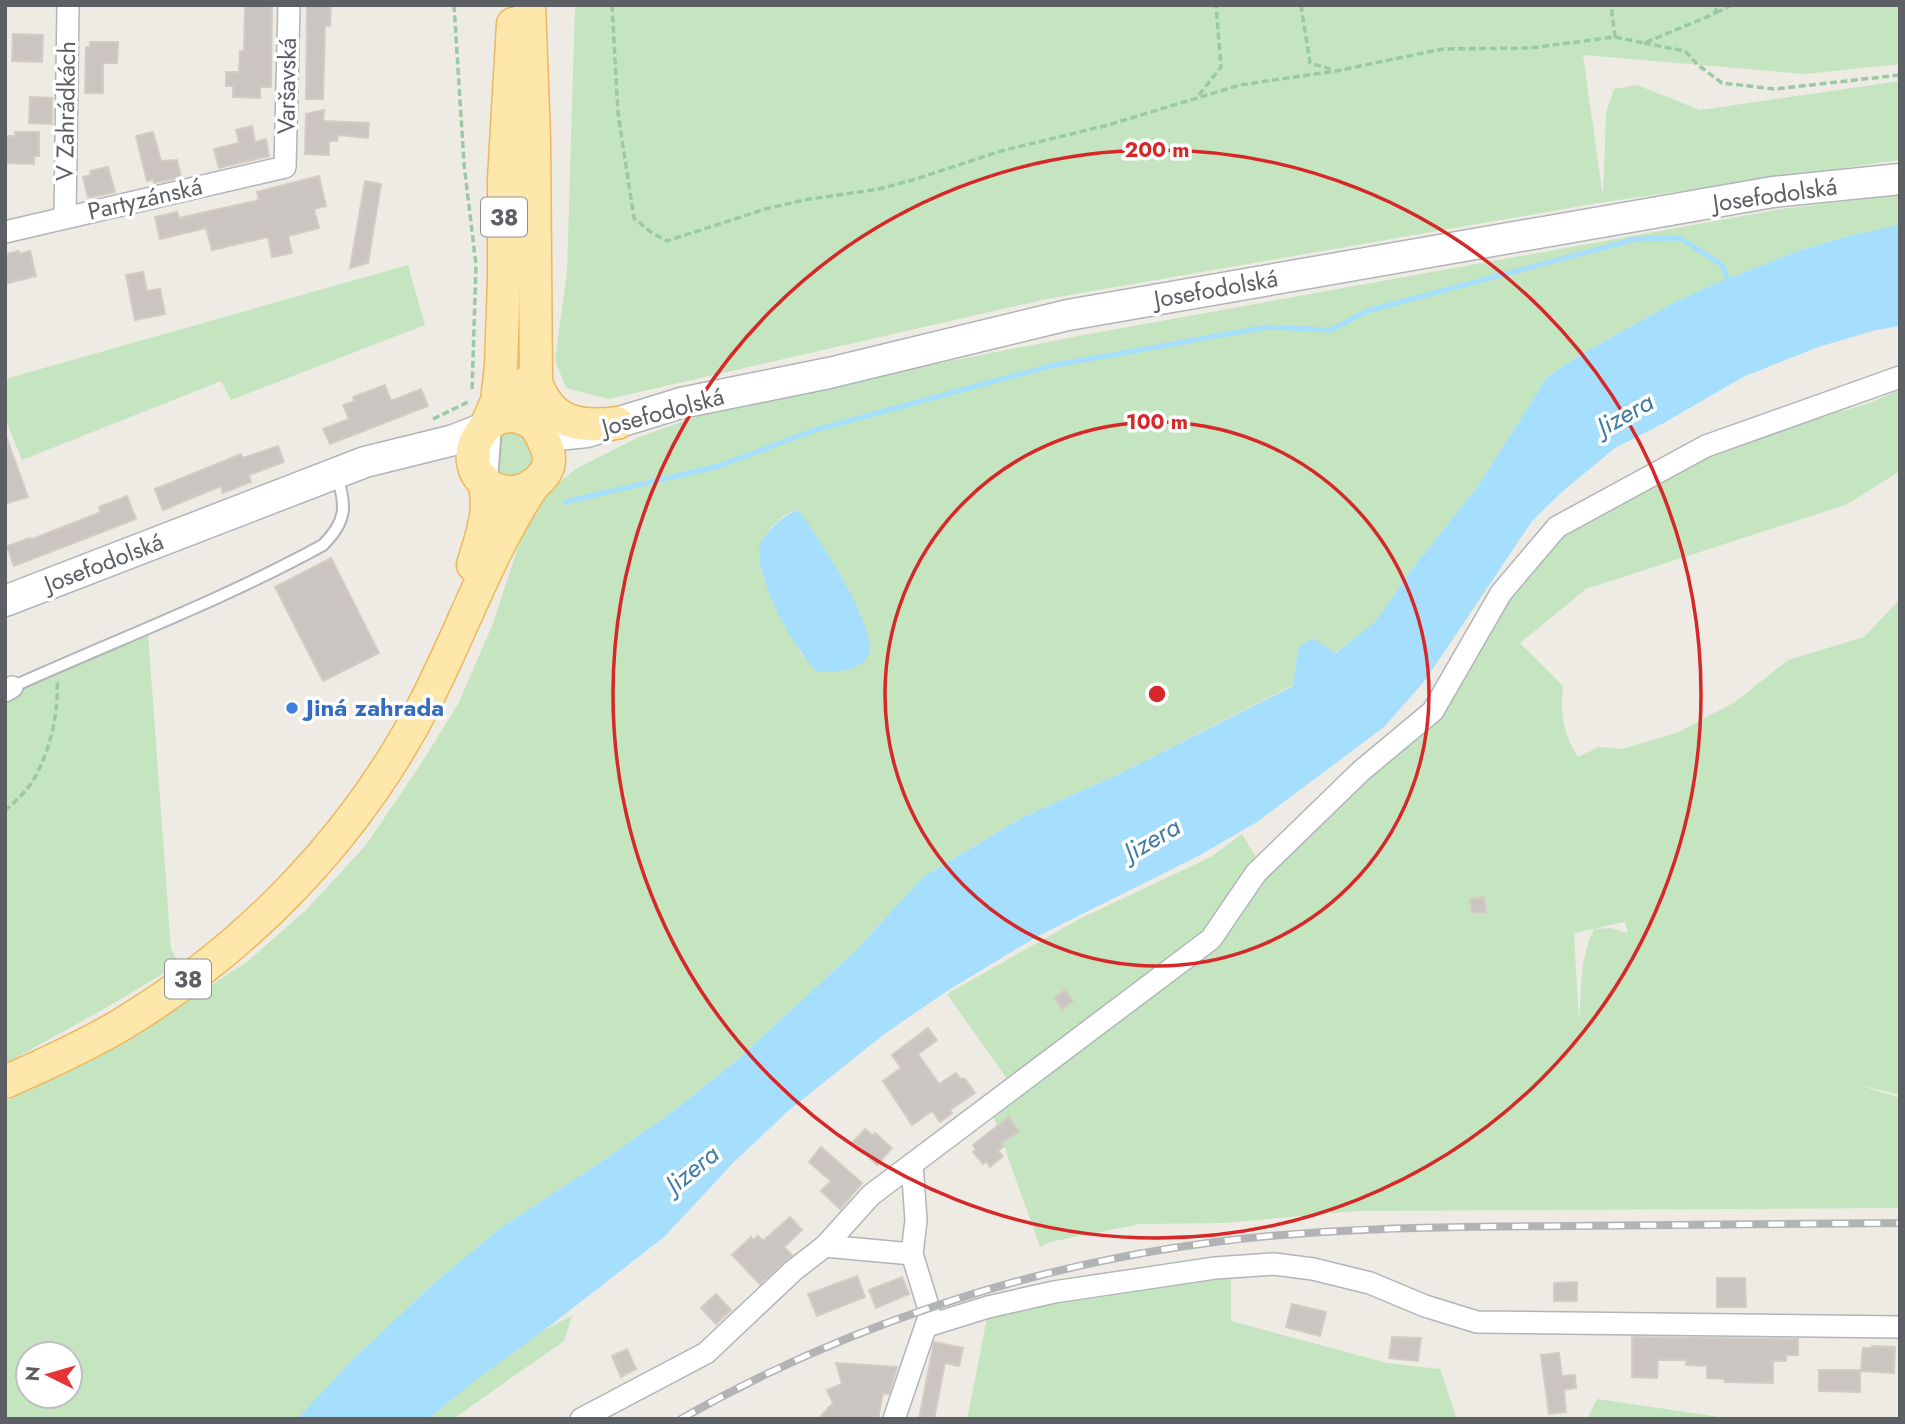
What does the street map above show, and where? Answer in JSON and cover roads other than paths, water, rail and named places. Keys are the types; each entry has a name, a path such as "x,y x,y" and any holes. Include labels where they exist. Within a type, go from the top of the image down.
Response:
{"main road":[{"name":"38","path":"451,645 485,518 487,495 484,480 475,466 473,450 478,435 491,415 503,314 503,179 515,5"},
{"name":"38","path":"5,1082 75,1050 155,1003 220,954 271,909 340,833 412,728 508,524 545,471 547,443 528,412 524,389 534,268 534,138 529,5"},
{"name":"Josefodolská","path":"540,431 566,435 587,432 681,403 829,373 1068,315 1773,192 1900,179"},
{"path":"534,268 535,370 539,390 555,412 569,422 591,426 617,423"},
{"path":"491,415 520,418 540,431"},
{"name":"Josefodolská","path":"5,601 374,458 454,440 491,415"},
{"path":"484,480 511,492 527,489 617,423"},
{"name":"Josefodolská","path":"400,452 456,461 469,466 484,480"}],"street":[{"name":"V Zahrádkách","path":"65,217 68,5"},
{"name":"Varšavská","path":"285,167 289,5"},
{"name":"Partyzánská","path":"5,232 285,167"},
{"path":"581,1419 706,1353 794,1270 825,1245 871,1195 1211,939 1256,873 1361,771 1433,711 1501,593 1557,527 1706,446 1900,377"},
{"path":"894,1419 927,1326 929,1309 912,1254 916,1220 912,1164"},
{"path":"825,1245 912,1254"},
{"path":"927,1326 988,1307 1054,1292 1215,1268 1274,1264 1313,1269 1370,1283 1425,1306 1477,1322 1900,1327"}],"lane":[{"path":"9,689 198,607 323,545 334,533 342,517 343,496 335,472"}],"water":[{"name":"Jizera","path":"1900,226 1900,326 1818,347 1743,377 1615,448 1532,521 1422,684 1384,727 1257,822 1200,855 1038,936 947,991 883,1035 788,1111 734,1162 664,1237 428,1419 297,1419 351,1361 432,1285 499,1229 676,1109 736,1061 856,950 923,877 1023,817 1119,774 1293,686 1298,648 1312,638 1336,653 1376,621 1412,569 1478,486 1547,377 1585,352 1673,303 1712,285 1795,252"},
{"path":"798,510 843,580 864,623 869,653 865,660 854,668 817,672 784,624 766,584 760,565 759,544 776,524"}],"waterway":[{"path":"565,502 719,466 815,430 1050,366 1267,327 1331,330 1367,311 1636,239 1680,238 1722,265 1730,284"}],"railway":[{"path":"681,1419 742,1386 872,1329 1008,1284 1146,1252 1259,1237 1391,1229 1900,1223"}],"place":[{"name":"Jiná zahrada","path":"292,708"}]}
